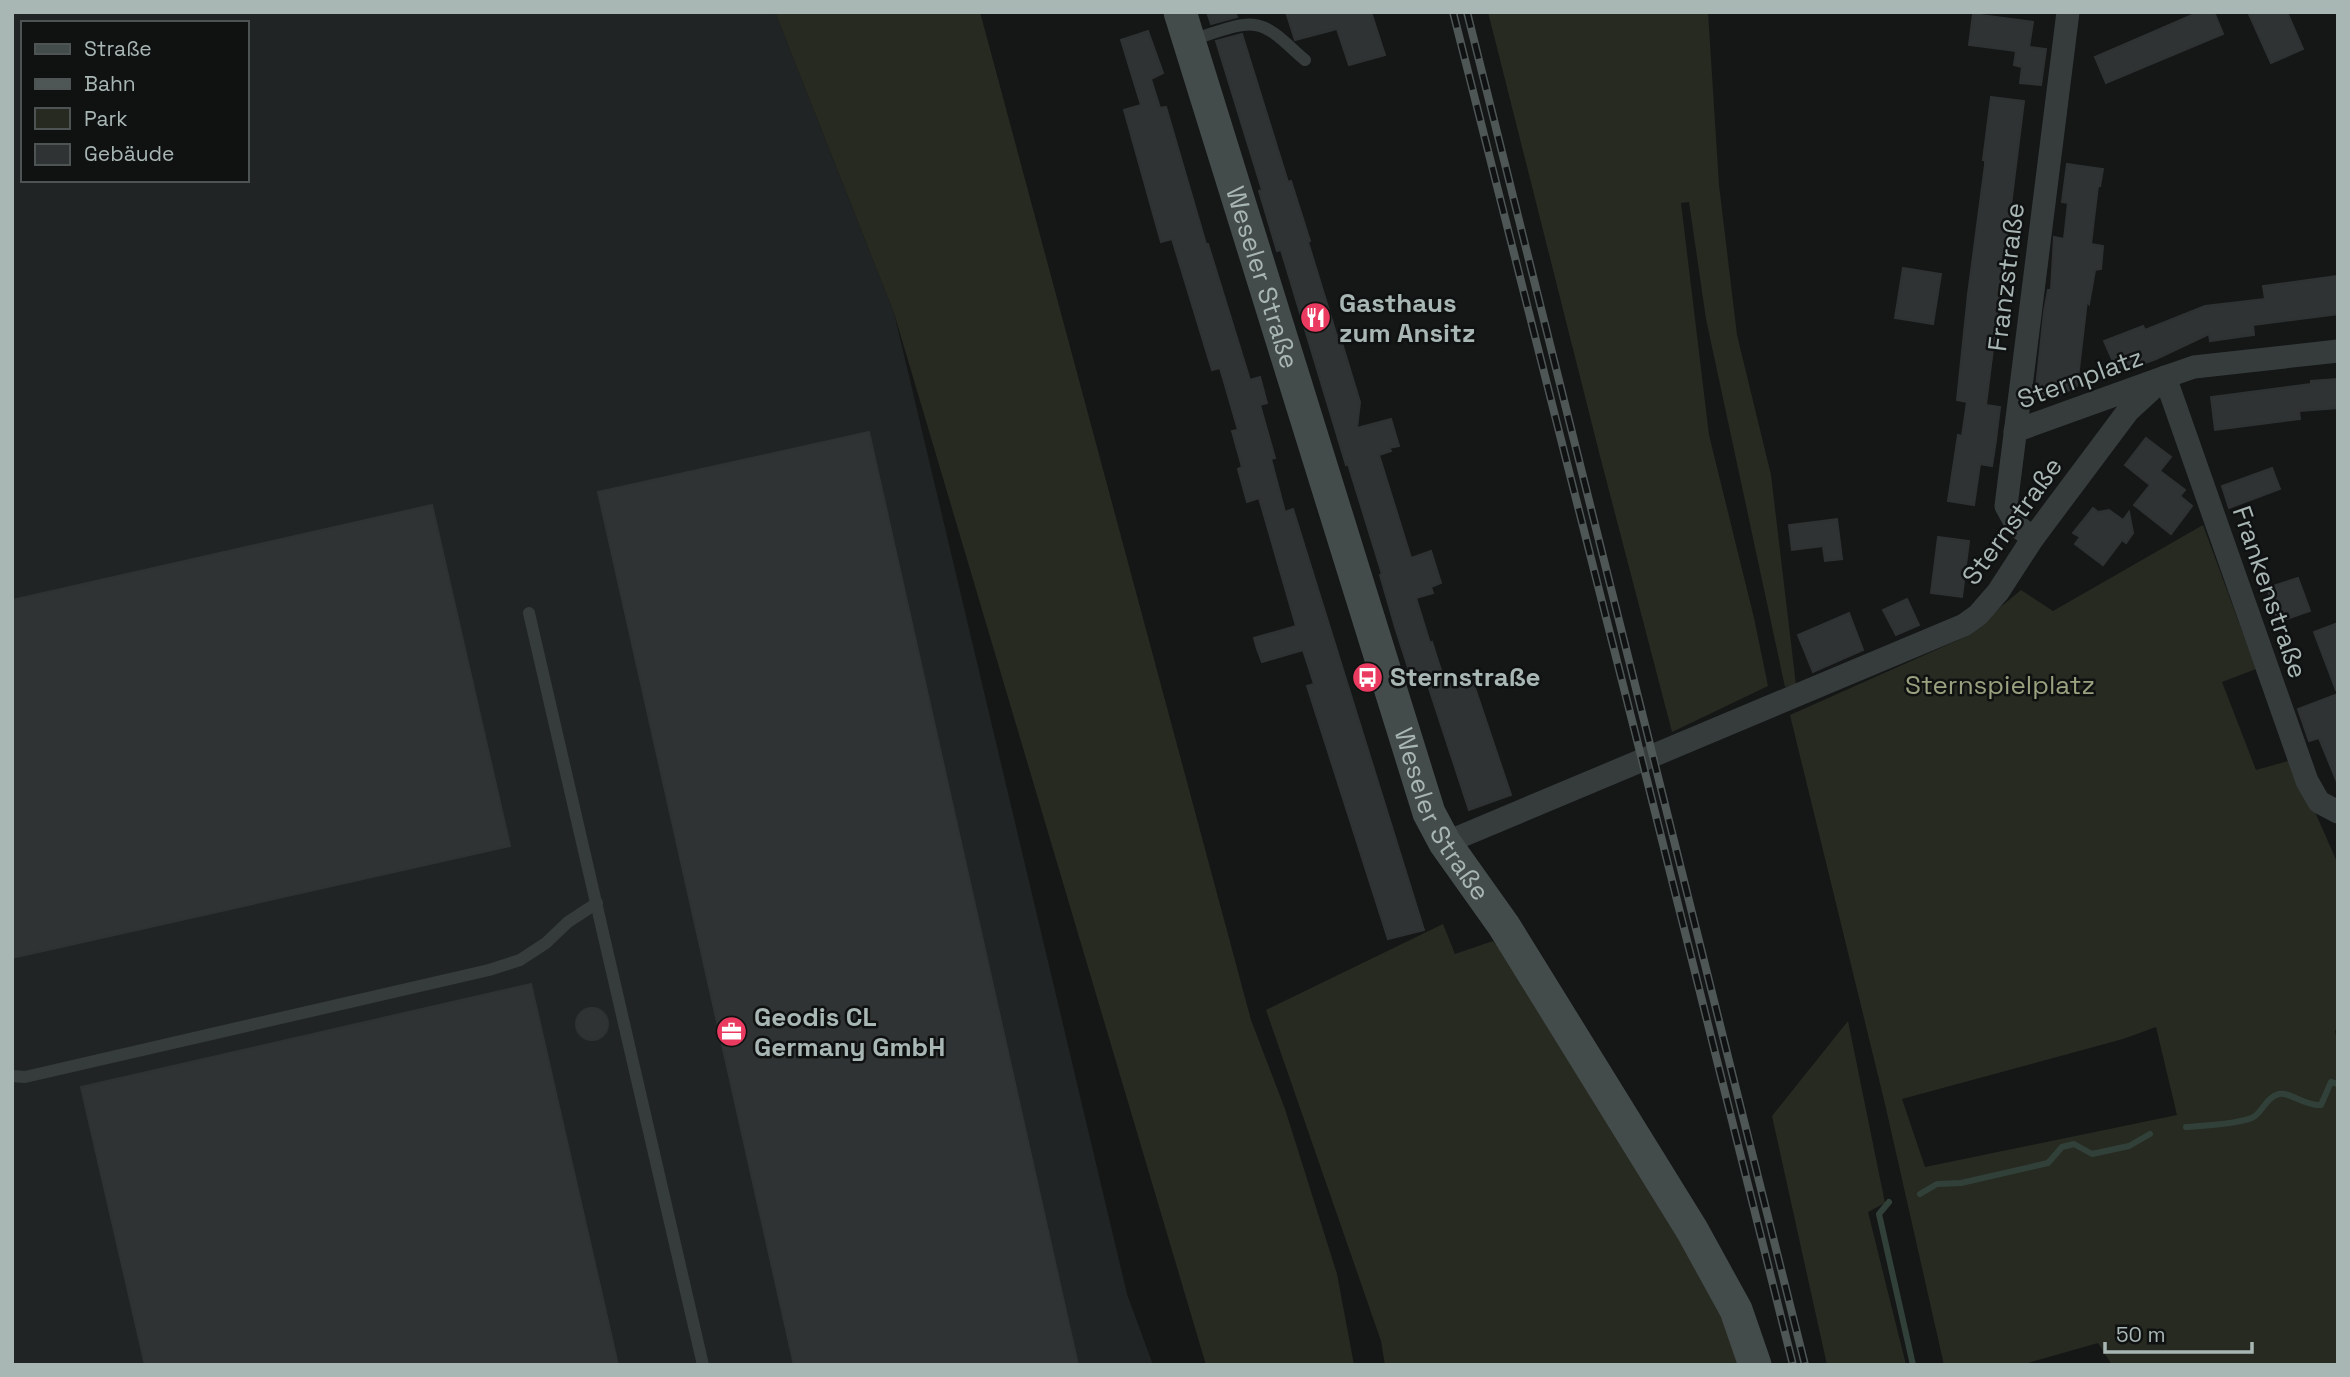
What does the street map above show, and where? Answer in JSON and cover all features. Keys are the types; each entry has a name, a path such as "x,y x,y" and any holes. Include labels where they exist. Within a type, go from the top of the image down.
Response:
{"main road":[{"name":"Weseler Straße","path":"1184,27 1429,813 1445,843 1504,926 1692,1230 1736,1310 1755,1365"}],"street":[{"name":"Franzstraße","path":"2033,538 2017,526 2006,506 2068,12"},
{"name":"Sternstraße","path":"1445,843 1964,625 1978,615 1998,592 2033,538 2128,411 2165,377 2194,367 2338,351"},
{"name":"Sternplatz","path":"2015,431 2165,377"},
{"name":"Frankenstraße","path":"2165,377 2307,781 2319,802 2338,812"}],"lane":[{"path":"1184,27 1256,24 1305,60"},
{"path":"528,612 703,1365"},
{"path":"12,1076 24,1077 123,1055 489,970 520,960 597,903"}],"shaded area":[{"path":"12,12 775,12 894,313 1127,1294 1153,1365 12,1365"}],"green space":[{"path":"775,12 980,12 1251,1020 1285,1109 1337,1274 1354,1365 1206,1365 894,313"},
{"path":"1488,12 1708,12 1719,185 1737,335 1771,475 1796,685 1785,687 1706,319 1689,202 1681,203 1709,435 1768,686 1672,732 1600,456"},
{"name":"Sternspielplatz","path":"2203,525 2256,669 2222,682 2256,770 2292,760 2338,864 2338,1026 2335,1031 2338,1046 2338,1365 2112,1365 2098,1343 2021,1365 1944,1365 1885,1104 1790,715 1965,637 2021,590 2053,611","holes":["2156,1027 2177,1115 1925,1167 1902,1099 2123,1039"]},
{"path":"1443,924 1455,954 1493,941 1514,964 1716,1298 1741,1365 1385,1365 1381,1341 1266,1010"},
{"path":"1848,1021 1885,1203 1868,1212 1906,1365 1827,1365 1772,1116"}],"building":[{"path":"1207,12 1235,12 1237,17 1211,24"},
{"path":"1286,12 1371,12 1385,55 1349,65 1337,29 1295,40"},
{"path":"2199,12 2214,12 2223,34 2106,83 2095,57"},
{"path":"2248,12 2287,12 2303,49 2271,63"},
{"path":"1973,14 2033,22 2029,47 2046,49 2041,85 2020,83 2022,67 2014,65 2016,51 1969,45"},
{"path":"1148,31 1163,73 1151,79 1160,108 1166,107 1250,380 1260,377 1267,403 1260,405 1275,458 1271,459 1285,512 1293,509 1424,930 1388,939 1307,686 1314,684 1303,650 1262,662 1257,649 1254,638 1296,626 1259,498 1247,502 1238,469 1242,467 1232,431 1238,430 1220,368 1212,370 1172,239 1161,242 1124,110 1141,105 1121,40"},
{"path":"1242,34 1360,402 1357,428 1391,419 1399,446 1389,448 1391,451 1379,455 1411,558 1431,551 1441,583 1431,587 1433,593 1416,598 1430,643 1432,642 1446,686 1471,676 1511,795 1469,810 1425,676 1412,680 1348,464 1346,465 1281,250 1277,251 1259,191 1262,190 1216,41"},
{"path":"1991,97 2024,101 1986,405 2000,407 1996,440 1992,466 1980,464 1974,505 1948,501 1958,435 1962,436 1967,402 1957,400"},
{"path":"2067,164 2103,169 2098,186 2091,244 2103,246 2101,269 2095,270 2089,304 2087,301 2077,386 2054,398 2035,397 2044,312 2048,290 2051,290 2054,237 2064,239 2068,203 2062,202"},
{"path":"1903,268 1941,274 1933,324 1895,318"},
{"path":"2338,276 2338,314 2253,325 2254,335 2210,341 2209,334 2156,359 2118,373 2104,341 2143,326 2145,330 2205,306 2265,299 2263,286"},
{"path":"2337,379 2338,408 2299,411 2300,419 2215,430 2211,397"},
{"path":"869,432 1078,1365 794,1365 598,492"},
{"path":"2146,438 2171,457 2160,471 2185,490 2180,496 2192,506 2171,534 2134,505 2150,485 2125,465"},
{"path":"2272,468 2280,489 2229,508 2222,486"},
{"path":"432,505 510,846 12,958 12,600"},
{"path":"2093,508 2098,512 2109,510 2123,520 2129,512 2133,533 2126,543 2122,540 2103,565 2075,544 2080,537 2073,533"},
{"path":"1837,519 1842,559 1825,561 1823,546 1792,550 1789,525"},
{"path":"1938,537 1969,541 1962,597 1931,593"},
{"path":"2298,578 2310,611 2278,622 2267,588"},
{"path":"1907,599 1919,625 1896,635 1883,610"},
{"path":"1849,613 1863,650 1813,672 1798,635"},
{"path":"2338,623 2338,690 2336,690 2314,632"},
{"path":"2338,694 2337,782 2319,738 2309,741 2298,709"},
{"path":"531,984 618,1365 145,1365 81,1087"},
{"path":"592,1008 603,1013 608,1024 603,1035 592,1040 581,1035 576,1024 581,1013"}],"waterway":[{"path":"2186,1127 2249,1119 2279,1094 2321,1105 2331,1082 2338,1084"},
{"path":"1920,1194 1937,1184 1961,1183 2048,1163 2062,1147 2074,1144 2092,1154 2129,1146 2150,1134"},
{"path":"1889,1202 1879,1214 1913,1365"}],"railway":[{"path":"1453,12 1793,1365"},
{"path":"1467,12 1805,1365"}],"place":[{"name":"Gasthaus zum Ansitz","path":"1316,318"},
{"name":"Sternstraße","path":"1367,677"},
{"name":"Geodis CL Germany GmbH","path":"731,1032"}]}
